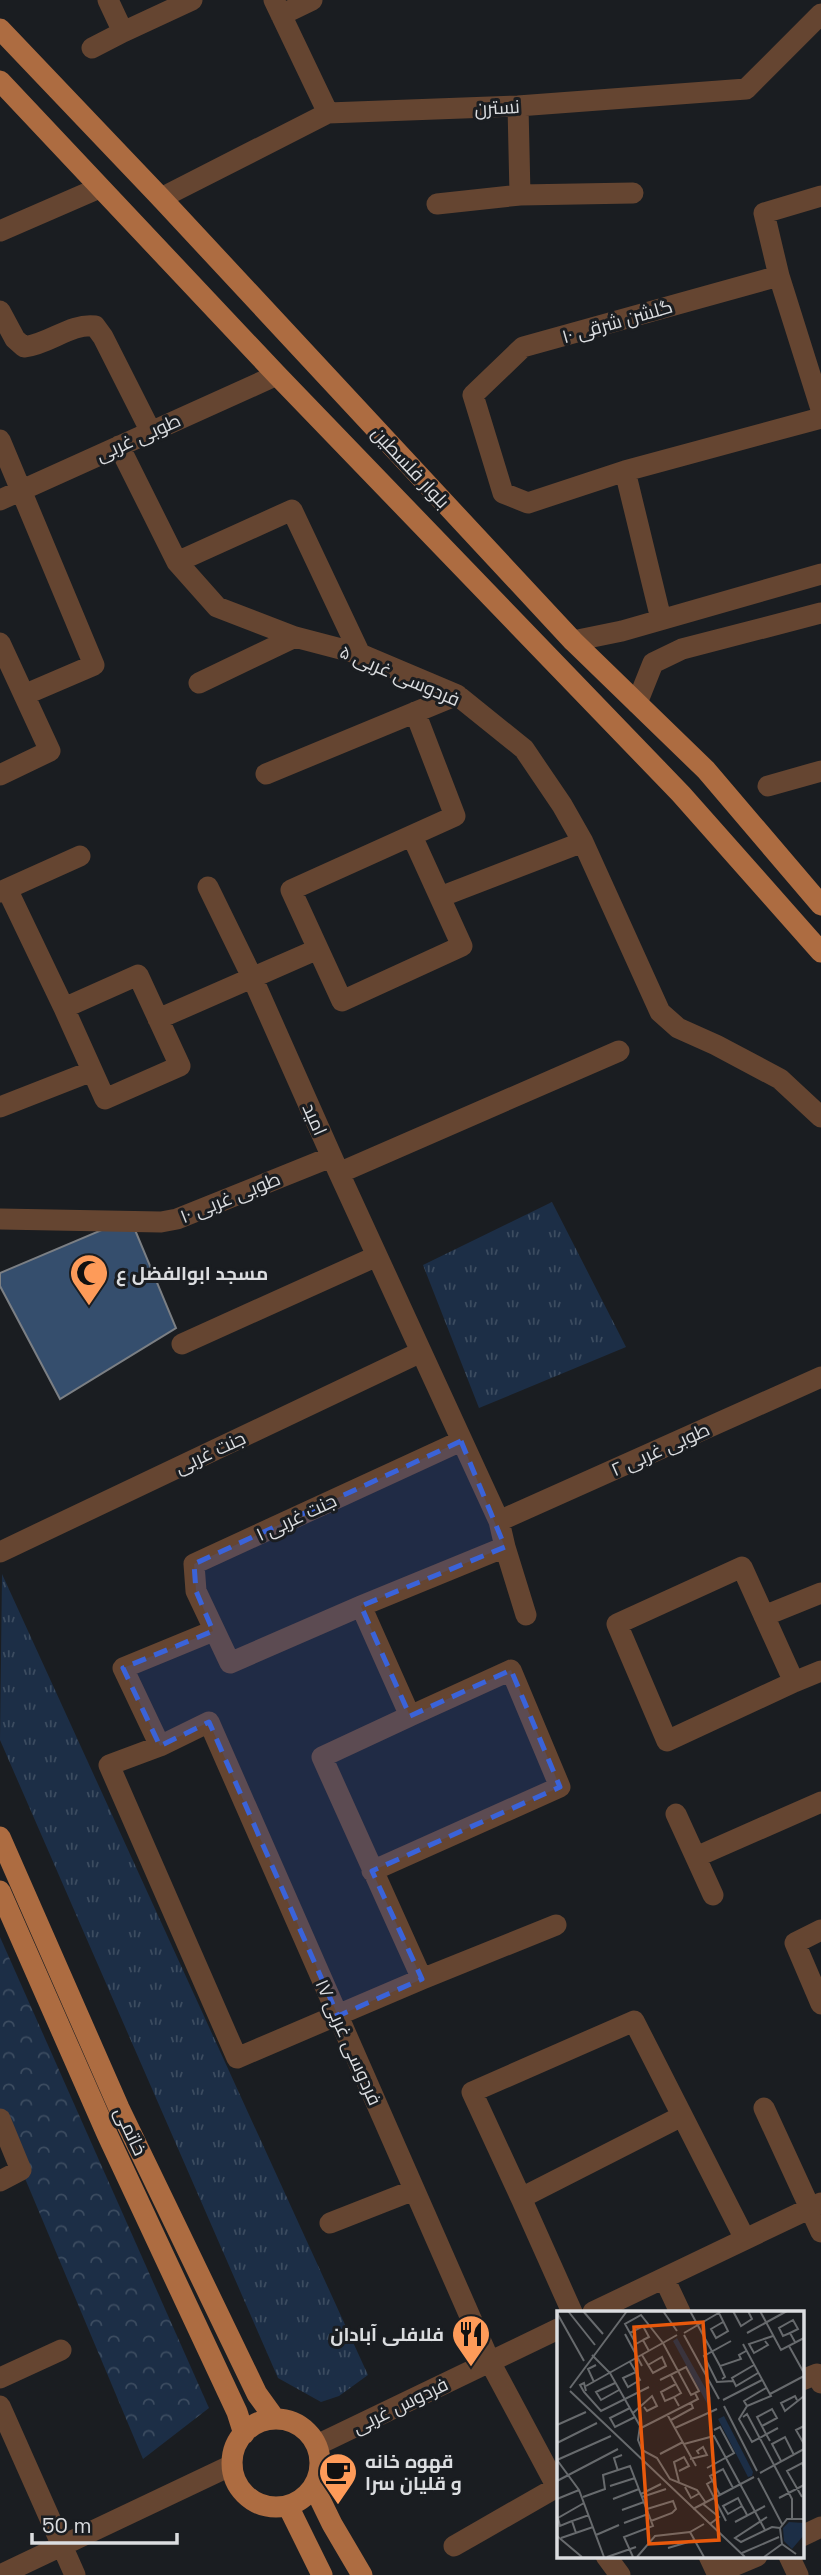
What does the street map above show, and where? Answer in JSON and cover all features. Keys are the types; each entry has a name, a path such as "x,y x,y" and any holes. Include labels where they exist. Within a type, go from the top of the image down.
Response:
{"main road":[{"name":"بلوار فلسطین","path":"0,29 162,198 573,641 706,770 821,905"},
{"name":"بلوار فلسطین","path":"4,91 681,794 821,952"},
{"path":"681,794 706,770"},
{"name":"خاتمی","path":"0,1837 119,2108 257,2394 275,2419"},
{"name":"خاتمی","path":"0,1891 107,2134 237,2412 244,2434"},
{"path":"275,2419 292,2422 307,2431 317,2445 321,2462 314,2487 288,2506 261,2505 246,2496 236,2483 232,2465 234,2448 244,2434 258,2424 275,2419"},
{"path":"314,2487 362,2575"},
{"path":"288,2506 322,2575"}],"street":[{"path":"108,0 123,32"},
{"path":"92,48 192,0"},
{"path":"312,0 277,8 328,113"},
{"name":"نسترن","path":"162,198 328,113 518,106 746,89 821,14"},
{"path":"518,106 520,195"},
{"path":"0,231 99,188"},
{"path":"437,204 520,195 633,193"},
{"path":"821,196 764,213 779,276 814,357 821,409"},
{"name":"گلشن شرقی ۱۰","path":"625,471 528,503 503,493 473,396 523,347 779,276"},
{"path":"0,311 15,340 24,347 40,345 81,324 94,326 103,337 151,432"},
{"name":"طوبی غربی","path":"0,500 277,375"},
{"path":"661,619 625,471 821,418"},
{"path":"0,440 94,664 24,695"},
{"name":"فردوسی غربی ۵","path":"119,446 177,562 218,607 295,637 360,654 457,695 524,749 583,842 660,1012 678,1028 780,1079 821,1117"},
{"path":"177,562 292,510 360,654"},
{"path":"573,641 622,631 821,574"},
{"path":"637,703 653,663 682,649 821,613"},
{"path":"199,683 295,637"},
{"path":"0,775 50,751 2,651"},
{"path":"266,774 457,695"},
{"path":"412,836 462,946 342,1001 291,890 455,816 415,712"},
{"path":"768,786 821,771"},
{"path":"440,897 583,842"},
{"path":"64,1008 138,975 180,1066 105,1099 64,1008 4,890 80,856"},
{"name":"امید","path":"208,887 252,977 335,1165 499,1521 526,1615"},
{"path":"158,1019 318,948"},
{"name":"طوبی غربی ۱۰","path":"0,1219 161,1222 177,1219 335,1165 619,1051"},
{"path":"0,1107 92,1071"},
{"path":"182,1344 377,1256"},
{"name":"جنت غربی","path":"0,1552 421,1352"},
{"name":"طوبی غربی ۲","path":"499,1521 821,1377"},
{"name":"جنت غربی ۱","path":"213,1631 196,1591 194,1564 461,1441"},
{"path":"505,1547 361,1605 230,1663 213,1631 123,1668 160,1745 109,1765 237,2058 556,1925"},
{"path":"794,1682 742,1567 618,1624 667,1741 821,1671"},
{"path":"765,1616 821,1593"},
{"path":"361,1605 410,1716"},
{"path":"372,1871 561,1787 511,1670 322,1757 372,1871 422,1979"},
{"name":"فردوسی غربی ۱۷","path":"160,1745 209,1723 490,2362 557,2486"},
{"path":"696,1857 821,1802"},
{"path":"676,1814 713,1895"},
{"path":"821,1930 795,1943 821,2004"},
{"path":"572,2311 472,2092 634,2021 745,2239"},
{"path":"764,2108 816,2205 821,2232"},
{"path":"521,2198 682,2116"},
{"path":"0,2119 21,2170 0,2181"},
{"path":"330,2223 414,2190"},
{"path":"595,2311 816,2205"},
{"path":"664,2278 680,2311"},
{"name":"فردوس غربی","path":"317,2445 557,2329"},
{"path":"0,2378 61,2350"},
{"path":"804,2379 817,2374 821,2383"},
{"path":"0,2406 75,2575"},
{"path":"0,2575 232,2465"},
{"path":"454,2546 557,2489"},
{"path":"804,2535 821,2527"},
{"path":"710,2558 717,2573 752,2558"},
{"path":"790,2558 798,2575"}],"highlighted area":[{"path":"461,1441 505,1547 361,1606 410,1716 511,1670 560,1787 372,1871 422,1979 338,2016 209,1722 160,1746 123,1668 213,1631 196,1591 194,1564"}],"green space":[{"path":"552,1202 626,1347 479,1408 423,1265"},
{"path":"2,1574 368,2375 339,2396 321,2402 278,2378 0,1740"},
{"path":"0,1937 209,2408 143,2459 0,2119"}],"building":[{"name":"مسجد ابوالفضل ع","path":"130,1218 176,1328 60,1399 0,1286 0,1273"}],"place":[{"name":"مسجد ابوالفضل ع","path":"89,1307"},
{"name":"فلافلی آبادان","path":"471,2368"},
{"name":"قهوه خانه و قلیان سرا","path":"338,2506"}]}
